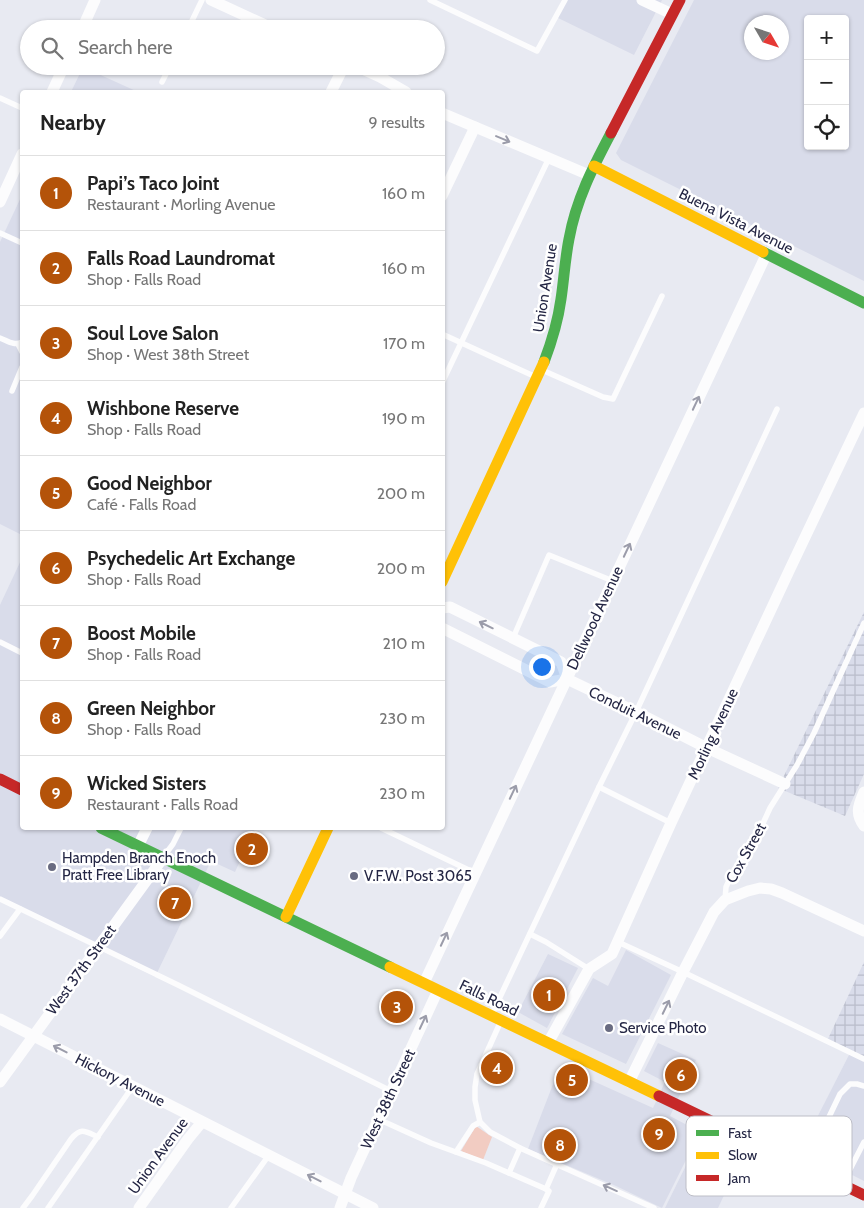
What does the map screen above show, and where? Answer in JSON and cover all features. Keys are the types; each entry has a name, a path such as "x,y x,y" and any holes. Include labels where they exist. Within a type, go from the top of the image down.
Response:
{"street":[{"path":"86,20 95,0"},
{"path":"211,0 254,20"},
{"path":"642,0 672,14"},
{"name":"Union Avenue","path":"445,576 539,374 554,336 560,309 569,238 580,198 592,170 680,0"},
{"path":"53,90 60,75"},
{"path":"332,90 340,75"},
{"path":"376,75 403,90"},
{"name":"Buena Vista Avenue","path":"445,114 549,158 592,170 767,253 864,303"},
{"path":"445,190 475,127"},
{"path":"0,202 20,158"},
{"name":"Dellwood Avenue","path":"424,983 767,253"},
{"name":"Morling Avenue","path":"548,1043 589,969 612,954 788,571 864,413"},
{"path":"445,608 450,607 561,662 566,679"},
{"name":"Conduit Avenue","path":"445,630 550,682 566,679 706,748 786,784"},
{"path":"0,779 20,787"},
{"path":"864,792 859,803 858,812 859,819 864,826"},
{"name":"Falls Road","path":"105,830 699,1116"},
{"path":"138,846 146,830"},
{"path":"286,917 327,830"},
{"name":"West 37th Street","path":"0,1082 163,858"},
{"path":"725,900 760,888 771,889 864,931"},
{"name":"Cox Street","path":"629,1082 682,972 714,912 725,900"},
{"name":"West 38th Street","path":"340,1208 351,1178 438,990"},
{"name":"Hickory Avenue","path":"0,1019 373,1208"},
{"name":"Union Avenue","path":"139,1208 202,1122"},
{"name":"Falls Road","path":"852,1189 864,1195"}],"lane":[{"path":"192,20 202,0"},
{"path":"430,0 537,51 565,0"},
{"path":"162,82 166,75"},
{"path":"0,98 20,107"},
{"path":"445,378 549,158"},
{"path":"0,233 20,242"},
{"path":"445,335 539,374 603,398 613,399 662,296"},
{"path":"0,338 12,343 20,343"},
{"path":"12,391 20,372"},
{"path":"654,1208 520,1148 490,1132 480,1122 475,1100 477,1074 496,1018 530,934 777,409"},
{"path":"513,638 549,555 613,581"},
{"name":"Cox Street","path":"725,900 726,887 732,874 754,843 770,808 786,784 814,733 864,623"},
{"path":"0,642 20,652"},
{"path":"599,787 671,823"},
{"path":"163,858 180,830"},
{"path":"385,830 475,873"},
{"path":"0,899 391,1091"},
{"path":"0,936 20,908"},
{"path":"530,934 589,969"},
{"path":"617,942 864,1059"},
{"path":"829,1116 840,1094 850,1084 864,1086"},
{"path":"48,1208 133,1086"},
{"path":"378,1119 431,1143 547,1190"},
{"path":"456,1152 474,1126 480,1122"},
{"path":"23,1208 76,1132 86,1131 98,1137"},
{"path":"852,1165 864,1142"},
{"path":"509,1173 520,1148"},
{"path":"231,1208 269,1155"},
{"path":"541,1208 557,1164"}],"shaded area":[{"path":"562,0 662,0 634,55 554,16"},
{"path":"694,0 864,0 864,281 621,160 616,153"},
{"path":"79,75 101,75 134,90 72,90"},
{"path":"20,199 20,534 0,524 0,242"},
{"path":"20,562 20,830 254,830 235,872 211,861 155,977 0,901 0,605"},
{"path":"864,612 864,774 845,816 778,788"},
{"path":"626,950 671,975 626,1064 562,1034 593,978 608,986"},
{"path":"548,954 578,968 547,1028 518,1012"},
{"path":"864,962 864,1060 827,1041"},
{"path":"658,1043 696,1060 670,1116 686,1125 686,1160 662,1208 616,1186 528,1149 560,1066 653,1108 665,1082 644,1071"},
{"path":"850,1053 864,1060 864,1181 852,1175 852,1116 818,1116"},
{"path":"476,1126 492,1137 483,1160 461,1151"},
{"path":"686,1165 686,1196 724,1196 718,1208 665,1208"}],"traffic: fast":[{"path":"544,362 558,315 568,246 576,211 592,171 611,133"},
{"path":"763,252 864,303"},
{"path":"105,830 390,967"}],"traffic: slow":[{"path":"594,166 763,252"},
{"path":"445,576 544,362"},
{"path":"286,917 327,830"},
{"path":"390,967 659,1096"}],"traffic: jam":[{"path":"611,133 680,0"},
{"path":"0,779 20,789"},
{"path":"659,1096 700,1116"},
{"path":"852,1189 864,1195"}],"place":[{"name":"Falls Road Laundromat","path":"252,849"},
{"name":"Hampden Branch Enoch Pratt Free Library","path":"52,867"},
{"name":"V.F.W. Post 3065","path":"354,876"},
{"name":"Boost Mobile","path":"175,903"},
{"name":"Papi’s Taco Joint","path":"549,995"},
{"name":"Soul Love Salon","path":"397,1007"},
{"name":"Service Photo","path":"609,1028"},
{"name":"Wishbone Reserve","path":"497,1068"},
{"name":"Psychedelic Art Exchange","path":"681,1075"},
{"name":"Good Neighbor","path":"572,1080"},
{"name":"Wicked Sisters","path":"659,1134"},
{"name":"Green Neighbor","path":"560,1145"}]}
